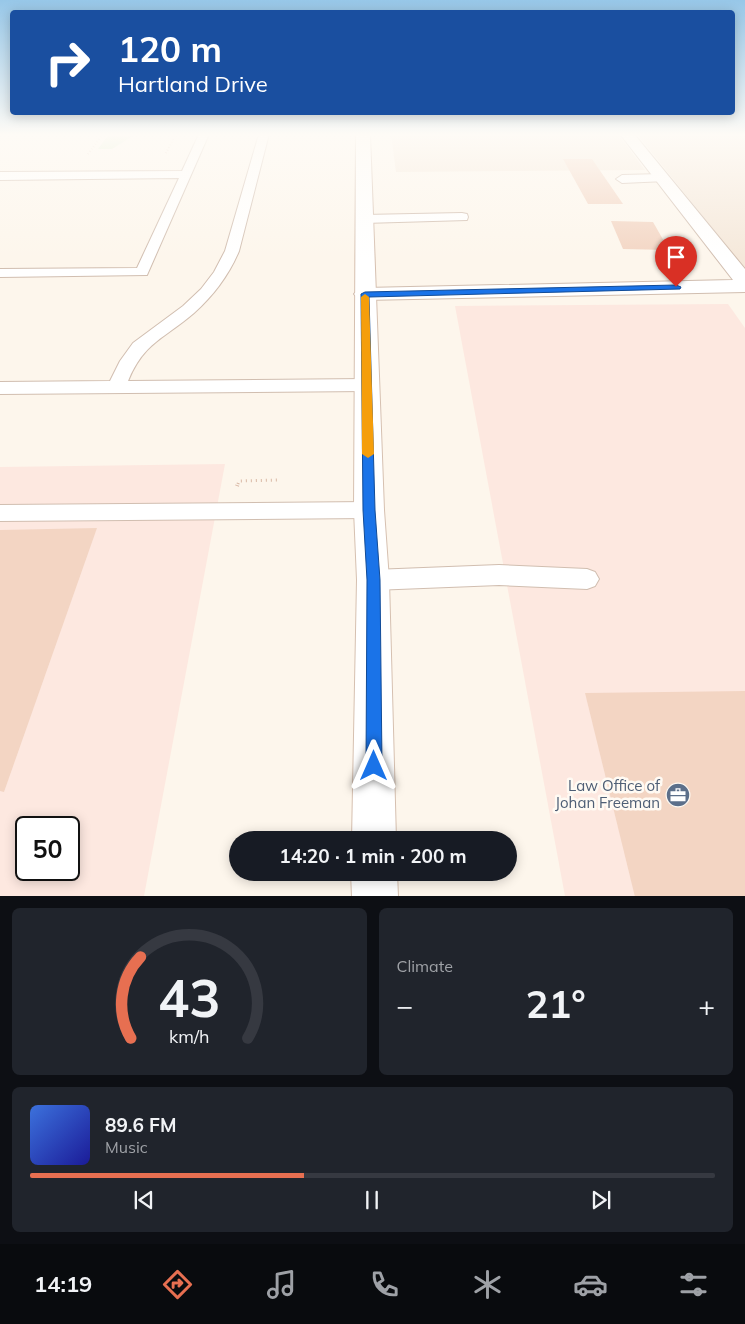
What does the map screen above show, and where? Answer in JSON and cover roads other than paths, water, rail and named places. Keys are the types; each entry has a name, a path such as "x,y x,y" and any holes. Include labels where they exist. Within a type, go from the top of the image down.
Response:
{"main road":[{"path":"363,176 369,510 373,580 374,831"},
{"path":"662,178 745,284"},
{"path":"365,294 745,284"},
{"path":"374,881 375,896"}],"lane":[{"path":"0,176 17,176"},
{"path":"0,273 142,272 185,176"},
{"path":"116,388 124,370 139,348 198,301 215,283 232,251 253,176"},
{"path":"622,179 662,178"},
{"path":"364,219 462,217"},
{"path":"0,388 367,384"},
{"path":"0,513 369,510"},
{"path":"373,580 499,575 588,578"}],"place":[{"name":"Law Office of Johan Freeman","path":"678,795"}]}
